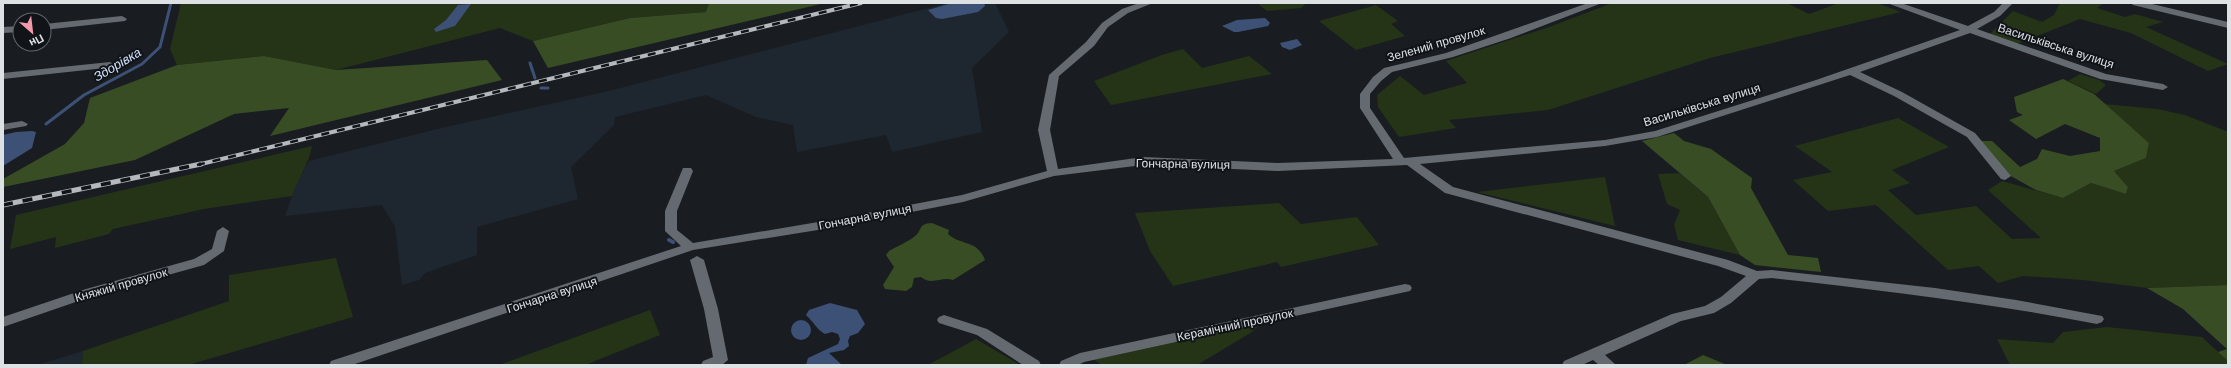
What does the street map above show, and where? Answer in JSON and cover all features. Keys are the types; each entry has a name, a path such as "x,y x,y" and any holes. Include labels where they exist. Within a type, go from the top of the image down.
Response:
{"street":[{"path":"1053,172 1044,130 1054,74 1090,44 1105,25 1125,11 1148,3"},
{"name":"Зелений провулок","path":"1406,162 1365,108 1365,94 1377,79 1388,70 1449,54 1507,36 1597,3"},
{"name":"Васильківська вулиця","path":"1892,3 1967,31 2104,77 2162,86"},
{"name":"Васильківська вулиця","path":"1406,162 1605,143 1657,134 1967,31 1997,14 2008,3"},
{"path":"2136,3 2228,25"},
{"path":"52,26 122,19"},
{"path":"3,76 110,65"},
{"path":"1850,71 1898,94 1971,135 2005,176"},
{"path":"3,127 22,124"},
{"name":"Гончарна вулиця","path":"336,365 680,252 690,247 824,225 963,198 1053,172 1143,161 1278,167 1406,162"},
{"path":"1406,162 1436,181 1461,193 1723,263 1756,275 1772,274 1912,289 2030,306 2097,319"},
{"path":"687,170 671,211 671,232 690,247"},
{"name":"Княжий провулок","path":"3,322 91,292 199,262 218,251 223,231"},
{"path":"697,260 711,309 721,360 708,365"},
{"path":"1569,365 1676,317 1709,310 1726,300 1756,275"},
{"name":"Керамічний провулок","path":"1066,365 1080,358 1405,288"},
{"path":"944,320 982,332 1034,365"},
{"path":"1595,354 1609,365"}],"shaded area":[{"path":"948,3 995,3 1009,32 972,68 982,132 892,152 886,135 797,152 793,125 756,117 706,95 615,117 614,125 571,167 578,199 477,227 477,255 425,273 419,280 402,285 395,227 382,205 285,216 297,182 309,161 450,126 605,92"},
{"path":"83,351 82,365 37,365"}],"green space":[{"path":"181,3 709,3 707,12 630,18 533,41 500,28 336,70 264,56 177,65 170,49"},
{"path":"709,3 825,3 548,68 533,41 630,18 706,12"},
{"path":"1257,3 1303,3 1305,5 1301,8 1267,11"},
{"path":"1612,3 1787,3 1809,14 1839,3 1877,3 1901,12 1710,58 1548,110 1449,120 1456,128 1399,137 1378,107 1377,95 1400,76 1424,95 1467,83 1446,61 1552,26"},
{"path":"2060,3 2104,3 2097,8 2125,17 2135,14 2163,22 2146,27 2228,64 2208,71 2131,33 2080,19 2017,44 1989,35 2013,11 2042,22 2054,15"},
{"path":"1376,5 1398,21 1391,24 1405,36 1356,50 1319,21"},
{"path":"1183,49 1202,68 1249,56 1272,74 1111,105 1094,81 1162,55"},
{"path":"264,56 336,70 487,60 502,80 270,136 289,108 234,114 135,160 3,187 3,179 65,144 84,123 90,98 177,65"},
{"path":"2080,74 2099,80 2106,85 2096,94 2068,81"},
{"path":"2063,79 2094,94 2149,143 2146,158 2114,171 2128,187 2126,194 2091,183 2063,198 2036,190 2009,175 1980,141 1992,141 2020,167 2037,159 2042,149 2070,156 2100,151 2100,138 2065,124 2036,139 2009,120 2023,115 2017,112 2014,97"},
{"path":"2104,104 2157,109 2185,115 2226,131 2228,129 2228,285 2147,288 2083,280 2023,276 1998,283 1979,266 1948,270 1876,205 1828,211 1793,180 1832,172 1795,146 1898,118 1949,147 1892,170 1910,183 1888,190 1916,215 1976,206 2012,239 2041,238 1988,190 2002,181 2063,198 2091,183 2126,194 2128,187 2114,171 2146,158 2149,143"},
{"path":"1674,133 1684,141 1711,149 1752,178 1751,188 1788,255 1818,258 1821,272 1755,265 1740,255 1708,197 1642,141"},
{"path":"312,146 311,153 292,196 204,209 113,229 109,234 55,248 56,237 10,249 16,215"},
{"path":"1679,173 1708,197 1740,255 1678,240 1674,225 1680,210 1667,204 1658,174"},
{"path":"1605,177 1615,226 1477,192"},
{"path":"1279,203 1301,224 1357,217 1379,245 1281,267 1277,262 1173,286 1150,251 1135,213"},
{"path":"932,223 949,230 948,234 953,238 978,249 982,253 985,260 953,280 945,279 929,281 921,277 914,278 912,287 906,291 885,289 883,285 894,267 886,255 889,251 915,236 922,226"},
{"path":"336,258 353,317 188,365 82,365 83,351 229,301 229,275"},
{"path":"2228,285 2228,361 2218,352 2227,349 2183,309 2147,288"},
{"path":"650,310 660,335 585,365 499,365"},
{"path":"1261,323 1252,332 1197,365 1102,365 1093,359"},
{"path":"2107,327 2202,337 2228,361 2228,365 2010,365 1997,339 2053,343 2063,332"},
{"path":"976,339 1020,365 928,365"},
{"path":"1703,355 1727,365 1684,365"}],"water":[{"path":"952,3 984,3 985,6 978,12 942,19 936,18 928,10"},
{"path":"471,4 455,26 436,32 434,29 446,20 458,5"},
{"path":"1265,18 1270,23 1268,26 1238,32 1234,32 1222,26 1237,20"},
{"path":"1297,39 1302,45 1290,50 1282,47 1280,43"},
{"path":"32,131 36,132 32,148 3,166 3,135"},
{"path":"830,303 857,310 865,324 858,333 850,336 848,341 849,346 844,350 829,353 842,365 806,365 808,358 838,344 840,339 838,334 832,332 825,334 822,332 806,315 809,310"},
{"path":"801,320 808,323 811,330 808,337 801,340 794,337 791,330 794,323"}],"waterway":[{"name":"Здорівка","path":"46,124 84,95 142,64 160,47 171,3"},
{"path":"530,63 535,78"},
{"path":"541,88 548,88"},
{"path":"669,240 673,242"}],"railway":[{"path":"197,165 861,3"},
{"path":"3,205 201,164"}]}
